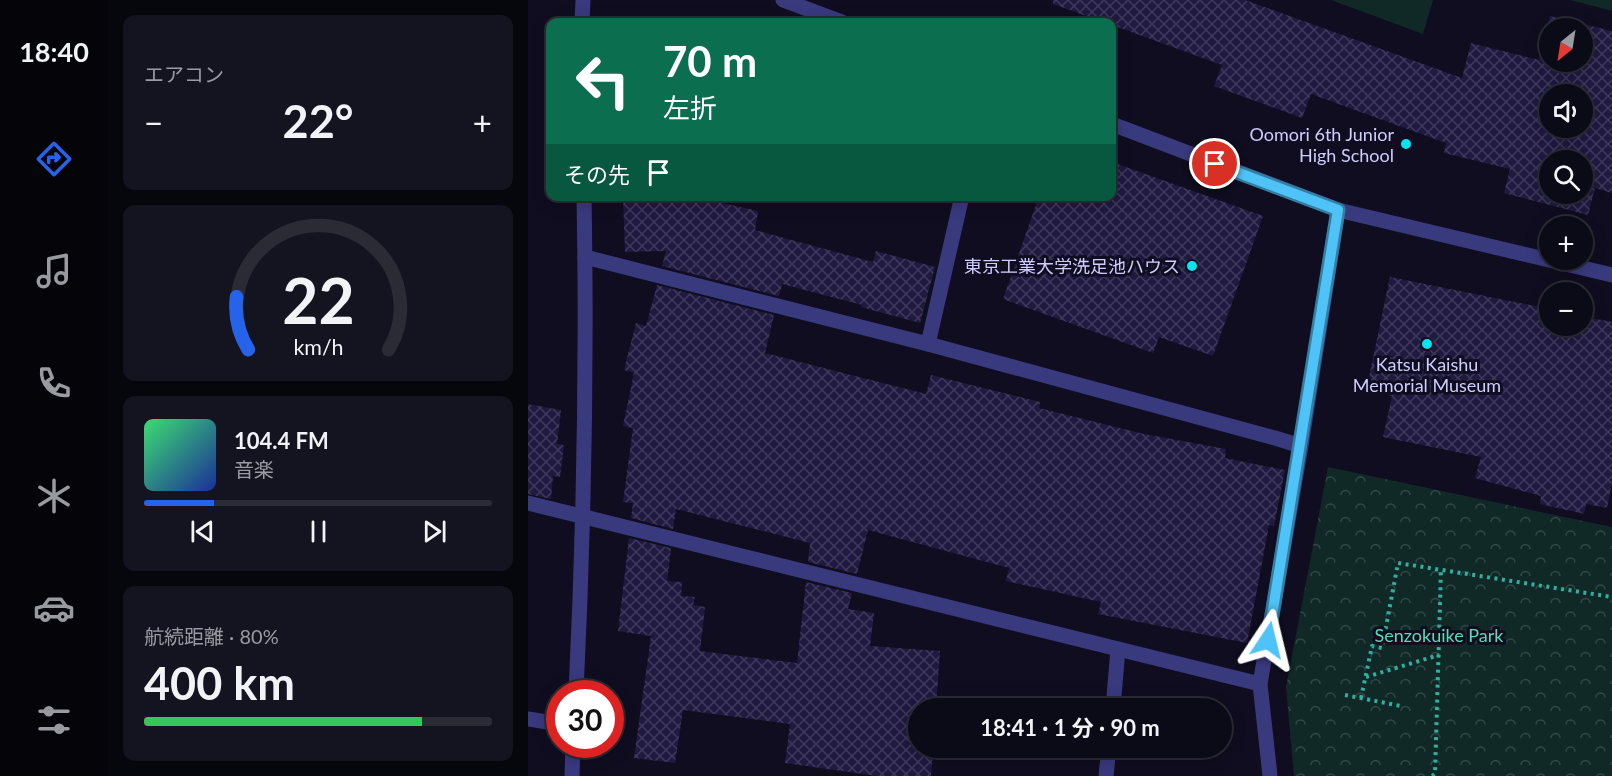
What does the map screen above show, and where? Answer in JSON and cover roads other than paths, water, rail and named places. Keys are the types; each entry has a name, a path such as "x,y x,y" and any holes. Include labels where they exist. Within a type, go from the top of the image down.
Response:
{"street":[{"path":"582,18 583,0"},
{"path":"783,0 831,18"},
{"path":"1116,126 1338,210 1612,275"},
{"path":"576,680 582,516 584,201"},
{"path":"928,344 961,201"},
{"path":"1270,776 1260,684 1301,446 1338,210"},
{"path":"585,257 928,344 1301,446"},
{"path":"528,503 1260,684"},
{"path":"1114,698 1119,649"},
{"path":"528,719 546,722"},
{"path":"572,776 573,758"},
{"path":"1106,776 1108,758"}],"place":[{"name":"Oomori 6th Junior High School","path":"1406,144"},
{"name":"東京工業大学洗足池ハウス","path":"1192,266"},
{"name":"Katsu Kaishu Memorial Museum","path":"1427,344"}],"park label":[{"name":"Senzokuike Park","path":"1439,635"}]}
